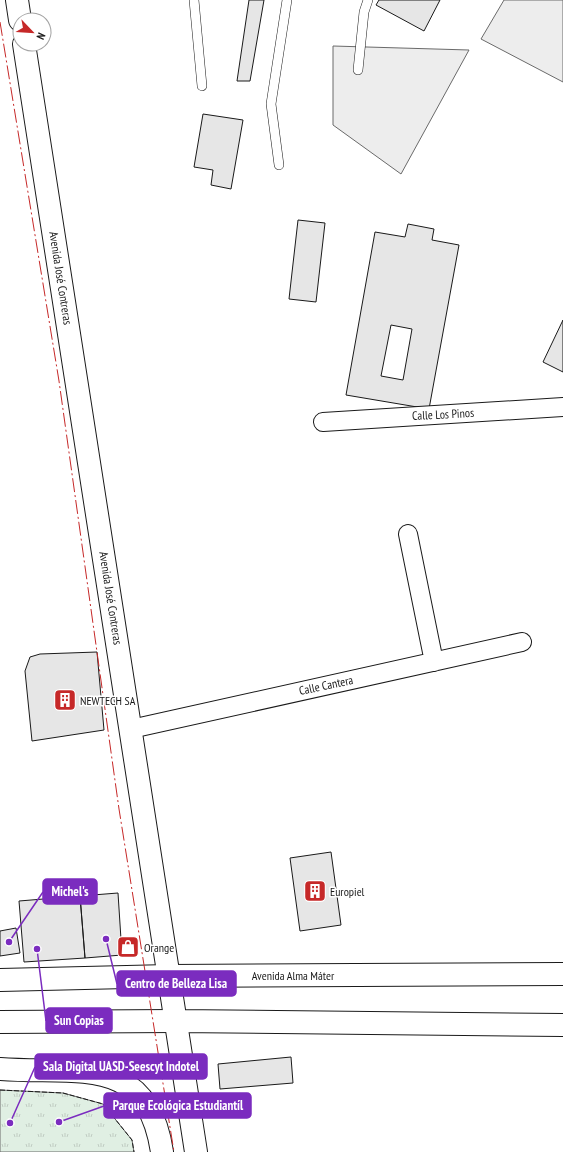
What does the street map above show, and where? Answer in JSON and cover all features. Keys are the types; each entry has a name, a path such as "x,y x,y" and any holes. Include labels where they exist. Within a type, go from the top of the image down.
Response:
{"main road":[{"path":"17,0 19,12"},
{"name":"Avenida José Contreras","path":"25,52 196,1152"},
{"name":"Avenida Alma Máter","path":"0,980 169,976 563,974"},
{"path":"0,1022 176,1021 563,1024"},
{"path":"0,1069 87,1071 102,1074 121,1081 135,1091 148,1105 159,1130 162,1152"}],"street":[{"name":"Calle Los Pinos","path":"323,422 563,407"},
{"path":"408,534 434,662"},
{"name":"Calle Cantera","path":"131,729 522,642"}],"lane":[{"path":"194,0 202,86"},
{"path":"279,166 271,104 287,0"},
{"path":"358,70 364,12 368,0"}],"green space":[{"path":"0,1090 63,1093 103,1104 132,1140 134,1152 0,1152"}],"shaded area":[{"path":"504,0 563,0 563,82 481,39"},
{"path":"333,46 469,50 401,174 333,125"}],"building":[{"path":"249,0 264,0 250,81 237,81"},
{"path":"379,0 440,0 424,31 376,5"},
{"path":"203,114 243,120 231,189 211,185 213,170 194,167"},
{"path":"298,220 325,223 316,302 289,299"},
{"path":"408,224 434,229 432,240 459,245 429,409 346,395 375,232 405,237","holes":["391,325 412,329 403,380 381,376"]},
{"path":"563,320 563,372 543,362"},
{"name":"NEWTECH SA","path":"97,652 104,730 32,741 25,671 30,657 40,654"},
{"name":"Europiel","path":"331,852 341,925 300,931 290,858"},
{"path":"118,893 122,955 85,958 80,896"},
{"path":"80,896 85,958 24,962 19,901"},
{"path":"16,928 20,953 0,956 0,931"},
{"name":"Orange","path":"133,938 135,954 122,955 121,940"},
{"path":"291,1057 293,1083 220,1089 218,1064"}],"fence":[{"path":"0,1090 63,1093 103,1104 132,1140 134,1152"}],"power":[{"path":"0,22 59,381 119,809 174,1152"}],"place":[{"name":"NEWTECH SA","path":"65,700"},
{"name":"Europiel","path":"315,891"},
{"name":"Centro de Belleza Lisa","path":"106,939"},
{"name":"Michel's","path":"9,942"},
{"name":"Orange","path":"128,947"},
{"name":"Sun Copias","path":"37,949"},
{"name":"Parque Ecológica Estudiantíl","path":"59,1122"},
{"name":"Sala Digital UASD-Seescyt Indotel","path":"10,1123"}]}
